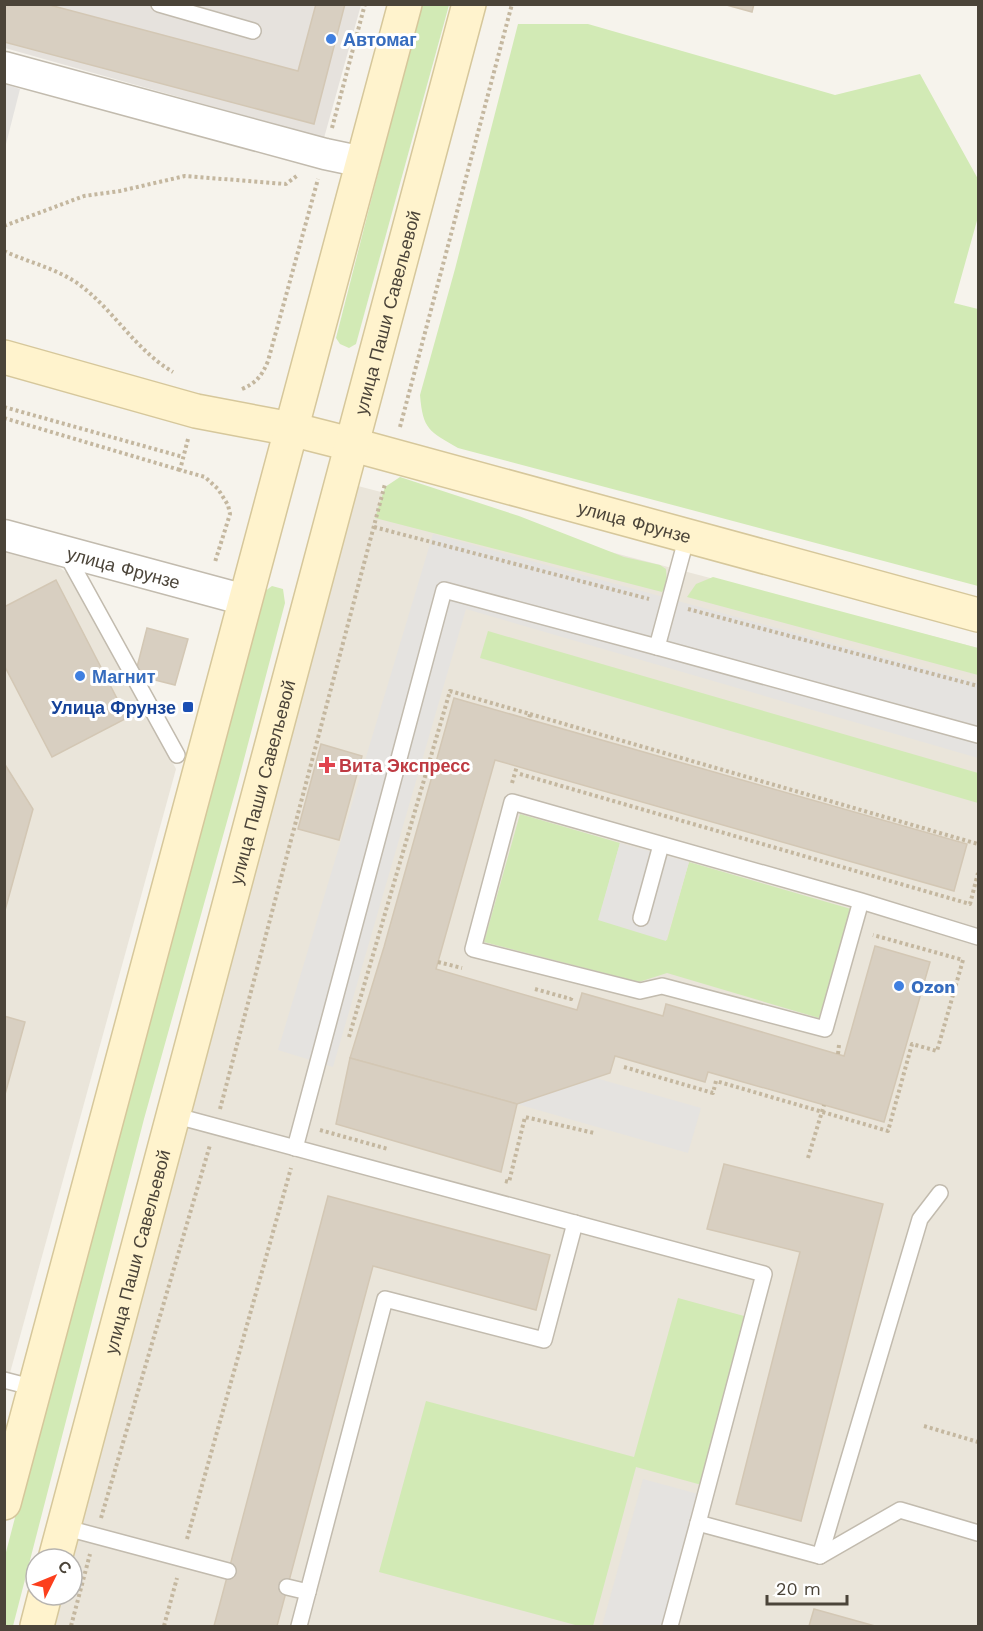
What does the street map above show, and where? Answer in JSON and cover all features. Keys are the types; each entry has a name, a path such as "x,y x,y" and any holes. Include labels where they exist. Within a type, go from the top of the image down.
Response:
{"main road":[{"path":"4,1503 20,1384 233,596 291,429 405,4"},
{"name":"улица Паши Савельевой","path":"58,1547 469,4"},
{"name":"улица Фрунзе","path":"4,357 196,411 291,429 351,444 978,615"},
{"path":"37,1626 42,1607"}],"street":[{"path":"4,67 325,154 363,162"},
{"name":"улица Фрунзе","path":"4,536 233,596"}],"lane":[{"path":"159,4 253,31"},
{"path":"657,647 687,536"},
{"path":"65,552 177,755"},
{"path":"296,1148 444,590 978,735"},
{"path":"861,901 825,1029 662,986 640,991 473,949 512,802 861,901 978,937"},
{"path":"641,918 660,845"},
{"path":"173,1115 764,1274 670,1626"},
{"path":"820,1556 920,1219 940,1193"},
{"path":"299,1626 385,1299 544,1340 575,1223"},
{"path":"698,1523 820,1556 900,1510 978,1533"},
{"path":"63,1527 228,1571"},
{"path":"287,1587 308,1593"}],"path":[{"path":"233,391 255,383 263,374 365,4"},
{"path":"71,1626 95,1535 215,1126 512,4"},
{"path":"4,226 84,196 120,191 185,176 286,184 325,154"},
{"path":"4,251 63,274 84,288 144,351 162,366 181,377"},
{"path":"4,406 183,458"},
{"path":"180,470 196,411"},
{"path":"4,418 206,477 219,489 230,514 210,578 233,596"},
{"path":"347,1043 450,691 530,717 978,844"},
{"path":"510,789 517,766"},
{"path":"520,774 970,904 978,873"},
{"path":"624,1067 713,1093 716,1081 888,1131 912,1044 937,1051 963,960 870,934"},
{"path":"462,968 465,957"},
{"path":"438,962 472,971"},
{"path":"527,986 571,999 573,992"},
{"path":"828,1042 839,1045 838,1054"},
{"path":"808,1158 824,1105"},
{"path":"501,1180 509,1182 525,1117 594,1133"},
{"path":"324,1119 320,1130 399,1152"},
{"path":"164,1626 296,1148"},
{"path":"924,1426 978,1442"}],"shaded area":[{"path":"4,5 361,5 324,138 5,48"},
{"path":"4,85 20,89 5,148"},
{"path":"358,486 978,648 978,1626 53,1626 58,1607 84,1607 84,1547 74,1547"},
{"path":"433,534 978,683 978,758 466,609 333,1067 278,1050"},
{"path":"5,549 50,561 76,579 176,769 5,1391"},
{"path":"620,843 689,862 666,941 598,920"},
{"path":"529,1059 701,1108 688,1153 517,1104"},
{"path":"643,1479 713,1498 678,1626 602,1626"}],"green space":[{"path":"421,5 449,5 356,344 349,348 340,344 336,338"},
{"path":"518,24 588,24 835,95 920,74 978,179 978,217 954,303 978,309 978,586 458,448 429,428 423,416 420,395"},
{"path":"400,477 519,516 624,557 660,565 666,569 667,585 662,592 375,518 385,487"},
{"path":"713,577 978,648 978,675 687,597 696,584"},
{"path":"272,586 283,589 285,603 238,782 144,1119 33,1547 24,1547 24,1583 13,1626 5,1626 5,1556 120,1115 261,594"},
{"path":"488,631 978,773 978,803 480,658"},
{"path":"520,814 620,843 599,919 667,940 689,862 851,909 819,1018 667,973 639,982 484,942"},
{"path":"678,1298 755,1319 709,1487 636,1467 593,1626 579,1626 379,1572 426,1401 634,1457"}],"building":[{"path":"4,4 46,4 298,71 316,4 345,4 314,124 4,42"},
{"path":"723,4 754,4 752,12"},
{"path":"56,580 127,718 52,757 4,665 4,607"},
{"path":"147,628 188,639 175,685 135,675"},
{"path":"454,698 967,844 954,891 495,760 436,969 577,1010 582,993 663,1016 666,1004 844,1056 875,946 930,962 884,1122 708,1072 705,1082 615,1056 610,1073 517,1104 350,1058 384,947"},
{"path":"321,744 362,756 339,840 298,829"},
{"path":"4,763 33,809 4,914"},
{"path":"4,1016 25,1022 4,1098"},
{"path":"350,1058 517,1104 501,1172 336,1124"},
{"path":"724,1164 883,1204 801,1521 736,1504 800,1252 707,1229"},
{"path":"328,1196 550,1255 536,1310 373,1266 277,1626 214,1626"},
{"path":"814,1609 875,1626 809,1626"}],"place":[{"name":"Автомаг","path":"331,39"},
{"name":"Магнит","path":"80,676"},
{"name":"Улица Фрунзе","path":"188,707"},
{"name":"Вита Экспресс","path":"327,765"},
{"name":"Ozon","path":"899,986"}]}
